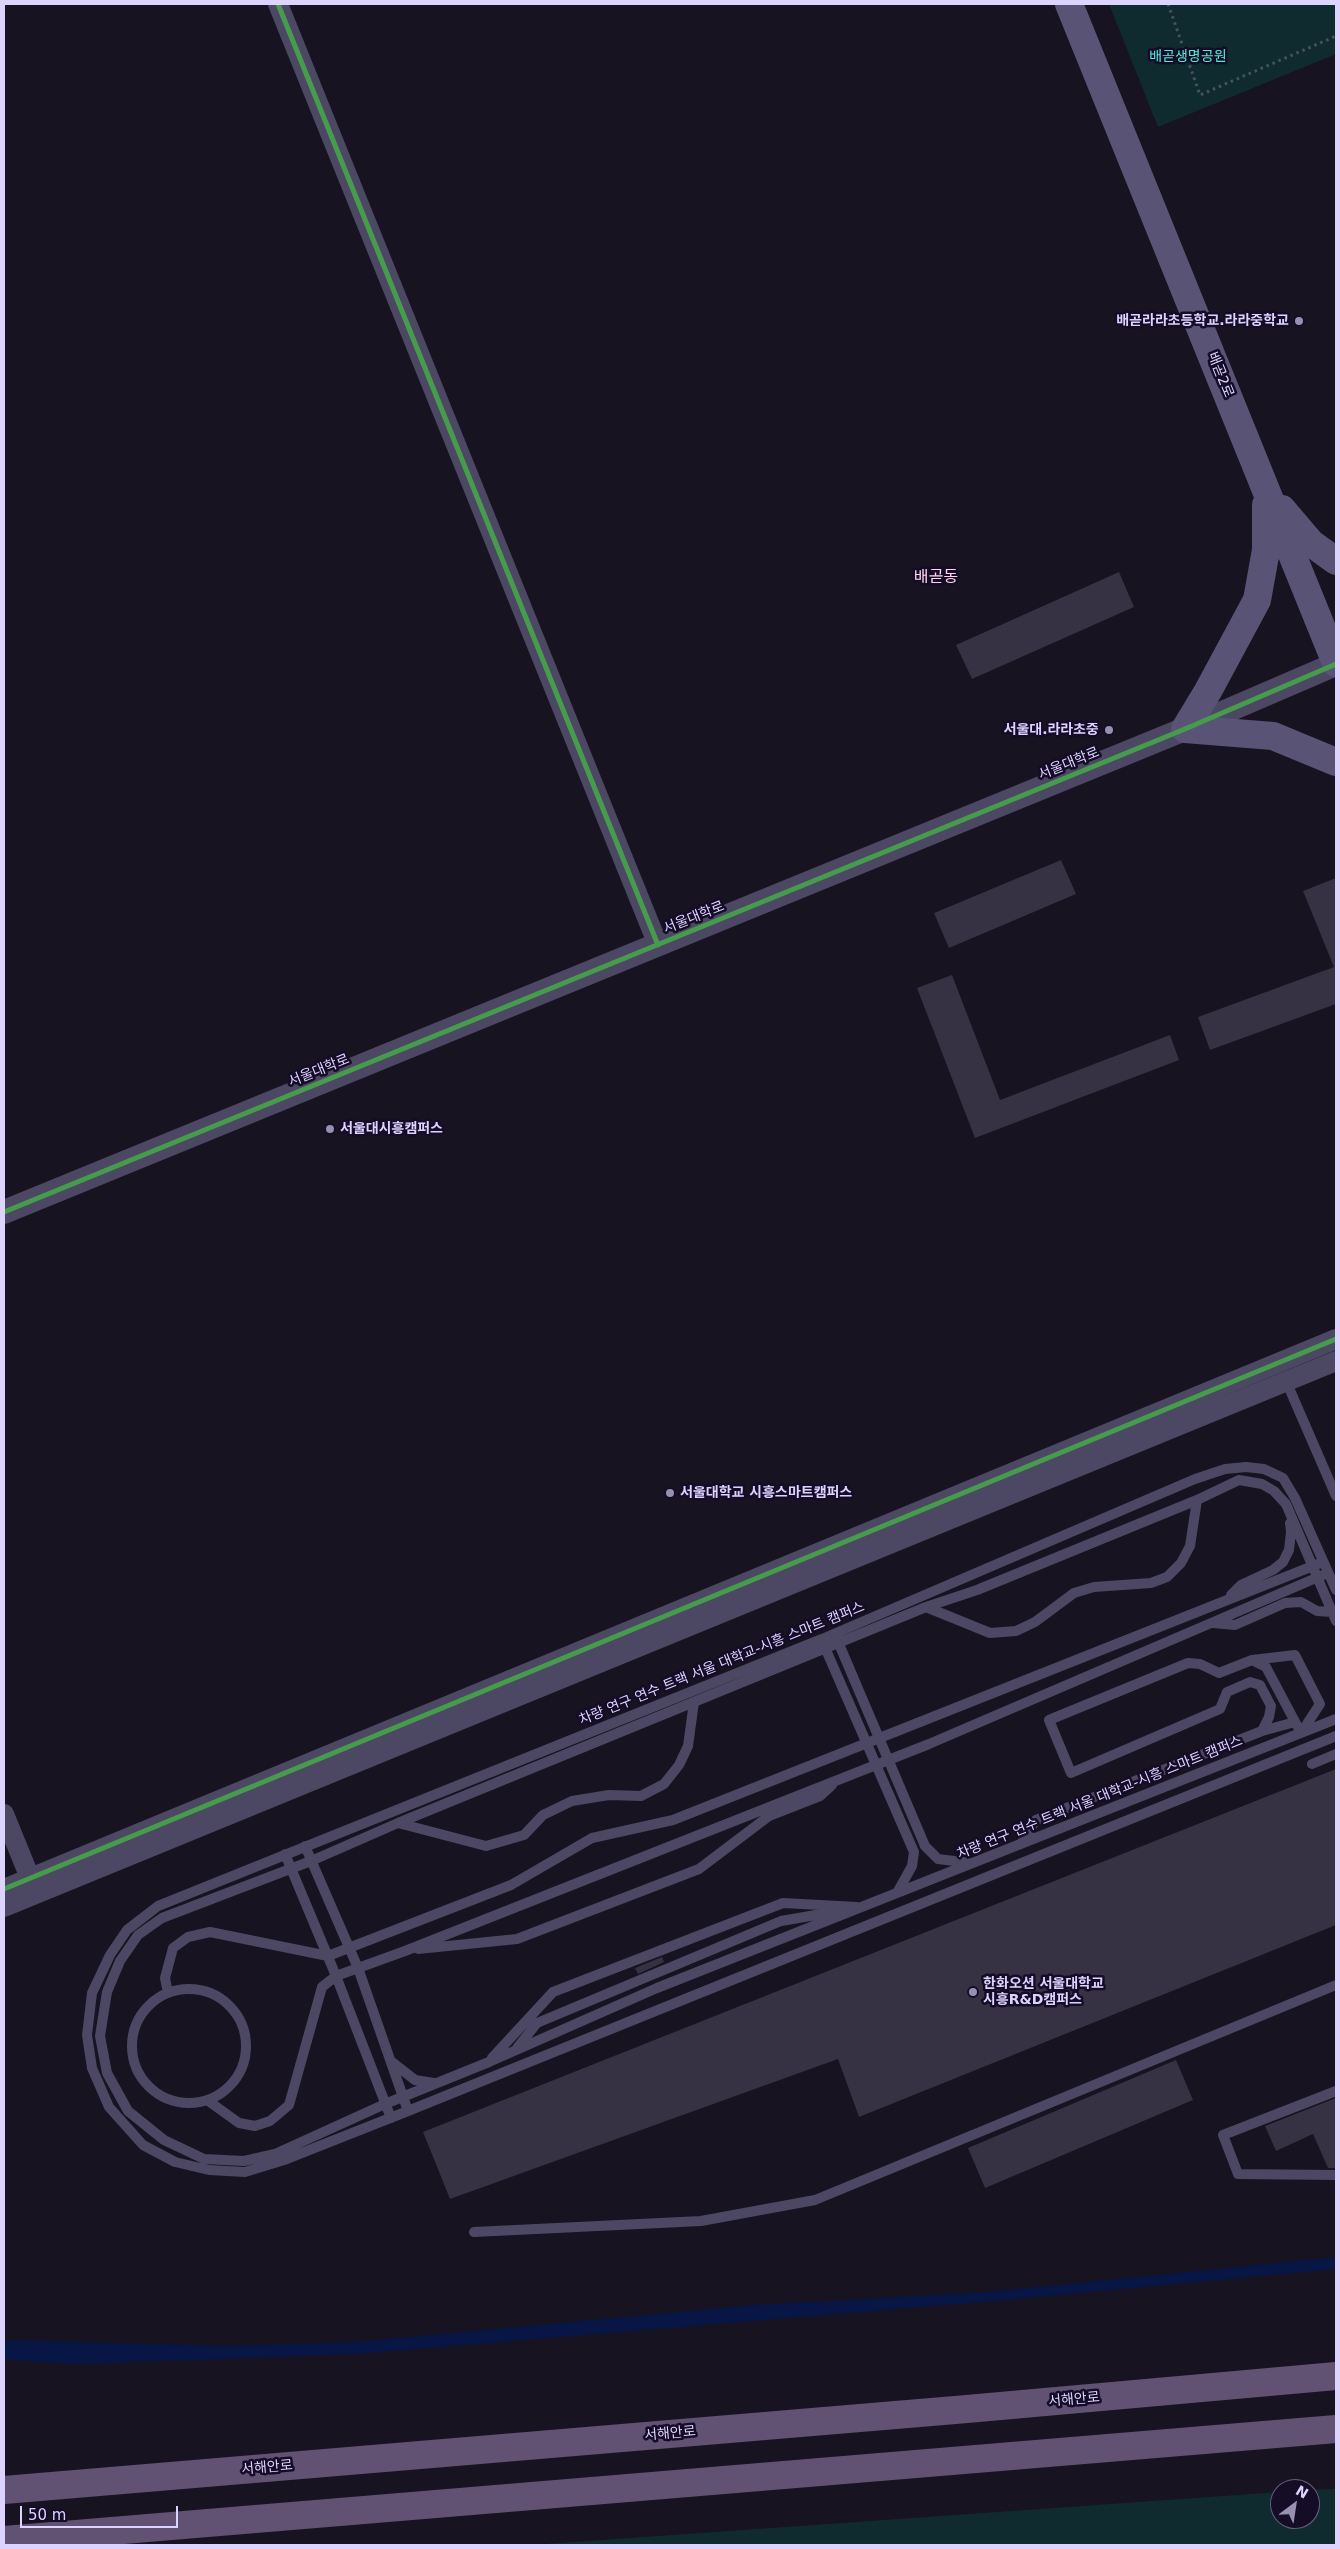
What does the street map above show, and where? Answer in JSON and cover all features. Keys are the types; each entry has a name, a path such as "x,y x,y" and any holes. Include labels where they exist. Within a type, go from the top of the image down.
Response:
{"main road":[{"name":"배곧2로","path":"1069,4 1336,663"},
{"path":"1266,490 1310,543 1336,561"},
{"path":"1266,490 1266,550 1257,600 1208,692 1185,729 1272,736 1336,762"},
{"name":"서해안로","path":"4,2490 1336,2376"},
{"path":"4,2540 1336,2429"}],"street":[{"path":"278,4 658,945"},
{"name":"서울대학로","path":"4,1212 1185,729 1336,663"},
{"path":"4,1908 32,1886 157,1828 1336,1339"},
{"path":"4,1889 32,1886 1336,1360"},
{"path":"4,1814 32,1886"}],"lane":[{"path":"1286,1381 1336,1496"},
{"name":"차량 연구 연수 트랙 서울 대학교-시흥 스마트 캠퍼스","path":"1336,1590 1295,1498 1283,1478 1264,1469 1246,1466 1195,1479 694,1702 398,1823 311,1861 162,1918 138,1936 120,1961 107,1992 100,2036 107,2073 128,2110 164,2140 204,2159 244,2160 275,2154 403,2096 489,2062 657,1988 1336,1719"},
{"path":"971,1864 938,1859 925,1846 837,1638 977,1590 1197,1500 1239,1480 1262,1484 1274,1491 1286,1504 1334,1616"},
{"path":"926,1607 990,1633 1016,1632 1035,1622 1074,1593 1094,1587 1151,1583 1167,1577 1181,1563 1190,1546 1197,1500"},
{"path":"1225,1600 1241,1585 1273,1570 1283,1562 1289,1550 1291,1532 1286,1504"},
{"path":"168,1993 165,1978 174,1948 188,1937 210,1932 328,1956 511,1884 592,1838 672,1820 1323,1561"},
{"path":"206,2100 239,2123 255,2126 270,2122 289,2106 322,1988 336,1976 405,1951 889,1760 1328,1573"},
{"path":"1212,1623 1235,1625 1284,1603 1301,1602 1334,1616"},
{"path":"824,1644 914,1852 912,1866 897,1893"},
{"name":"차량 연구 연수 트랙 서울 대학교-시흥 스마트 캠퍼스","path":"824,1644 305,1846 158,1906 127,1930 110,1955 92,1993 87,2035 92,2068 109,2108 143,2145 175,2162 208,2170 245,2172 284,2160 391,2118 1336,1736"},
{"path":"1252,1660 1266,1667 1301,1733 1320,1704 1295,1655 1252,1660 1219,1673 1200,1664 1188,1663 1049,1720 1071,1773 1220,1709 1227,1692 1250,1682 1260,1685 1271,1706 1269,1717 1262,1731"},
{"path":"398,1823 486,1846 524,1835 543,1815 572,1801 609,1795 641,1796 664,1784 679,1765 688,1746 694,1702"},
{"path":"1021,1844 1036,1820 1262,1731 1295,1722"},
{"path":"1312,1764 1336,1754"},
{"path":"405,1951 518,1939 698,1869 769,1816 820,1796 837,1780"},
{"path":"305,1846 358,1968 408,2111"},
{"path":"286,1854 391,2118"},
{"path":"489,2062 553,1992 783,1903 860,1908"},
{"path":"515,2050 537,2023 780,1922 860,1908"},
{"path":"474,2232 701,2220 815,2200 1336,1985"},
{"path":"194,1989 212,1994 228,2004 239,2019 245,2037 245,2056 239,2073 228,2088 206,2100 194,2103 175,2101 158,2094 144,2081 135,2064 132,2046 135,2027 144,2011 158,1998 175,1990 194,1989"},
{"path":"390,2060 401,2072 415,2080 435,2084"},
{"path":"1336,2091 1223,2135 1238,2174 1336,2175"}],"path":[{"path":"1168,4 1200,95 1336,36"}],"green space":[{"name":"배곧생명공원","path":"1109,4 1336,4 1336,54 1158,127"},
{"path":"1336,2489 1336,2545 531,2545 1270,2493 1270,2529 1320,2529 1320,2490"}],"water":[{"path":"1336,2257 1336,2269 994,2301 355,2354 77,2364 4,2360 4,2340 225,2346 354,2342 753,2305 986,2292"}],"building":[{"path":"1119,572 1134,607 972,679 956,645"},
{"path":"1061,860 1076,894 949,948 934,913"},
{"path":"1336,878 1336,1004 1210,1050 1198,1017 1334,967 1303,891"},
{"path":"952,975 1000,1100 1170,1035 1179,1060 975,1138 917,988"},
{"name":"한화오션 서울대학교 시흥R&D캠퍼스","path":"1336,1769 1336,1925 859,2117 838,2059 450,2199 423,2132"},
{"path":"662,1957 664,1962 638,1974 635,1968"},
{"path":"1176,2060 1193,2100 985,2188 968,2148"},
{"path":"1336,2098 1336,2168 1328,2168 1313,2134 1276,2151 1265,2126"}],"cycle path":[{"path":"278,4 658,945"},
{"path":"4,1212 1185,729 1336,664"},
{"path":"4,1889 1336,1339"}],"place":[{"name":"배곧라라초등학교.라라중학교","path":"1299,321"},
{"name":"서울대.라라초중","path":"1109,730"},
{"name":"서울대시흥캠퍼스","path":"330,1129"},
{"name":"서울대학교 시흥스마트캠퍼스","path":"670,1493"},
{"name":"한화오션 서울대학교 시흥R&D캠퍼스","path":"973,1992"}],"district":[{"name":"배곧동","path":"936,578"}]}
